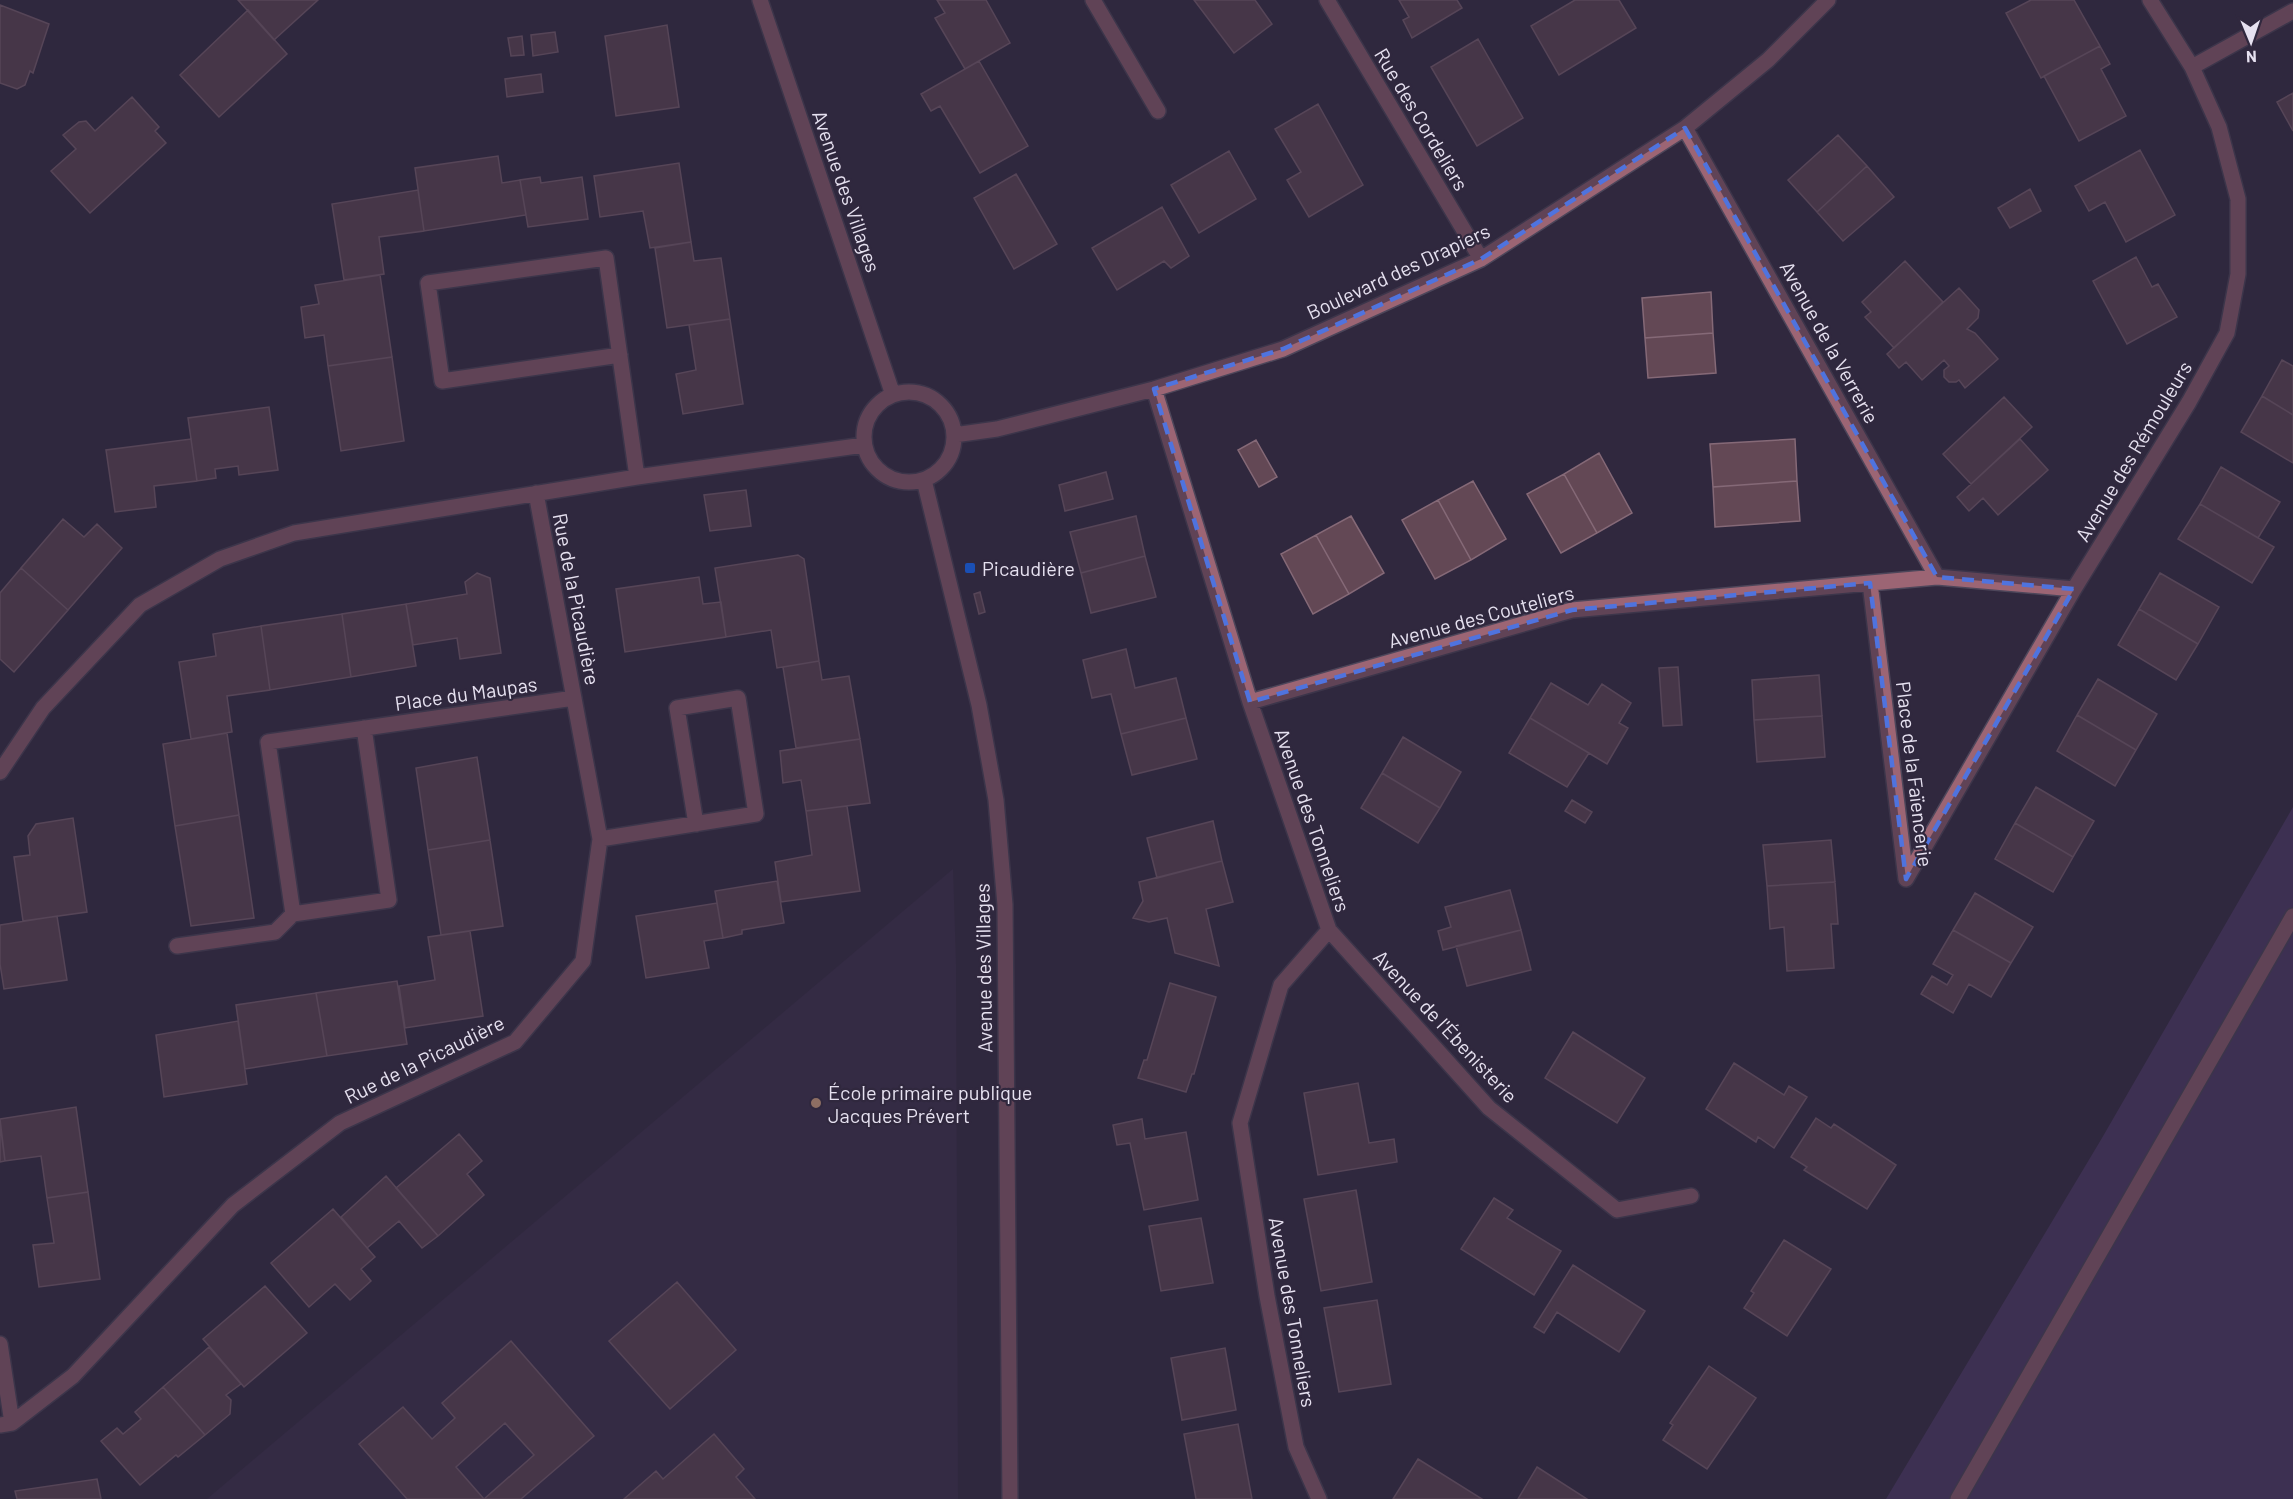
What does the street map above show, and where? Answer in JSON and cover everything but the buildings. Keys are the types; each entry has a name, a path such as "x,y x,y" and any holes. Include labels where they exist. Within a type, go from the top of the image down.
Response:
{"street":[{"name":"Avenue des Villages","path":"760,0 893,395"},
{"path":"1093,0 1158,111"},
{"name":"Rue des Cordeliers","path":"1327,0 1481,259"},
{"name":"Boulevard des Drapiers","path":"954,435 997,429 1154,389 1283,349 1481,259 1685,128 1768,60 1828,0"},
{"name":"Avenue des Rémouleurs","path":"2074,590 2227,333 2238,274 2238,198 2219,127 2192,67 2150,0"},
{"path":"2192,67 2293,12"},
{"name":"Avenue de la Verrerie","path":"1685,128 1937,577"},
{"path":"620,355 442,381 428,283 606,258 620,355 637,477"},
{"name":"Avenue des Tonneliers","path":"1154,389 1250,702 1329,930 1281,985 1240,1123 1267,1296 1296,1447 1319,1499"},
{"path":"916,392 930,397 942,407 950,420 954,435 952,450 946,462 936,473 924,480 903,482 883,474 872,464 864,445 863,436 866,421 874,408 886,398 916,392"},
{"name":"Rue de la Picaudière","path":"0,772 44,708 140,605 220,559 294,533 637,477 864,445"},
{"name":"Avenue des Villages","path":"924,480 980,705 996,800 1005,905 1010,1499"},
{"name":"Rue de la Picaudière","path":"6,1424 73,1376 233,1205 340,1123 515,1042 583,961 600,839 536,493"},
{"path":"1870,583 1937,577 2074,590"},
{"name":"Place de la Faïencerie","path":"1870,583 1906,879 2074,590"},
{"name":"Avenue des Couteliers","path":"1250,702 1572,610 1870,583"},
{"path":"600,839 696,824 756,814 738,698 677,708 696,824"},
{"name":"Place du Maupas","path":"293,914 268,742 574,699"},
{"path":"177,946 275,932 293,914 389,900 364,728"},
{"path":"1958,1499 2293,916"},
{"name":"Avenue de l'Ébenisterie","path":"1329,930 1490,1108 1617,1210 1692,1196"},
{"path":"0,1344 6,1424"}],"highlighted area":[{"path":"1685,128 1937,577 2074,589 1906,879 1870,583 1572,610 1250,702 1154,389 1283,349 1481,259"}],"shaded area":[{"path":"2293,807 2293,1499 1886,1499 2102,1138"},
{"name":"École primaire publique Jacques Prévert","path":"953,869 956,965 958,1499 207,1499"}],"place":[{"name":"Picaudière","path":"970,568"},
{"name":"École primaire publique Jacques Prévert","path":"816,1103"}]}
